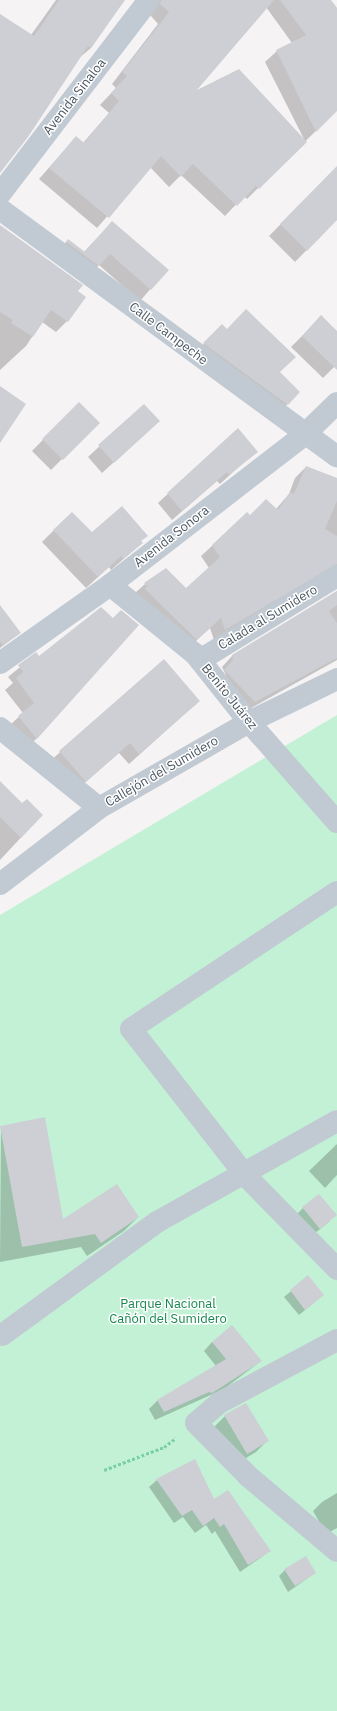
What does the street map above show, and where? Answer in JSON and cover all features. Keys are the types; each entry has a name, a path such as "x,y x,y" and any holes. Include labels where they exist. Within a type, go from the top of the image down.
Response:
{"street":[{"name":"Avenida Sinaloa","path":"0,194 149,0"},
{"name":"Calle Campeche","path":"0,209 304,435 337,457"},
{"name":"Avenida Sonora","path":"0,662 110,585 304,435 337,403"},
{"name":"Calada al Sumidero","path":"200,660 337,576"},
{"name":"Benito Juárez","path":"110,585 200,660 248,722 337,822"},
{"name":"Callejón del Sumidero","path":"0,884 99,808 248,722 337,679"},
{"path":"0,728 99,808"},
{"path":"337,892 131,1029 245,1175 337,1269"},
{"path":"2,1335 157,1222 245,1175 337,1121"},
{"path":"337,1340 219,1402 196,1423 248,1476 337,1551"}],"path":[{"path":"104,1470 164,1447 196,1423"}],"green space":[{"name":"Parque Nacional Cañón del Sumidero","path":"337,715 337,1711 0,1711 0,915"}],"building":[{"path":"59,0 125,0 91,48 88,46 28,137 0,173 0,14 34,36"},
{"path":"161,0 274,0 197,90 239,69 307,142 259,189 256,186 237,206 193,164 181,177 161,156 109,218 49,168 76,136 84,143 119,101 111,93 127,76 122,72 169,12 160,4"},
{"path":"280,0 331,0 337,8 337,111 316,132 276,50 306,35"},
{"path":"337,166 337,220 307,251 280,224"},
{"path":"112,221 169,270 151,290 110,254 99,266 66,242 68,239 85,252"},
{"path":"0,225 83,285 78,291 86,297 68,322 51,310 33,337 11,323 13,320 0,312"},
{"path":"246,309 296,357 280,372 300,392 288,405 203,343 222,324 227,329"},
{"path":"321,315 337,331 337,370 302,336"},
{"path":"0,386 26,404 0,443"},
{"path":"79,402 100,423 63,460 42,439"},
{"path":"144,404 160,421 114,463 98,445"},
{"path":"238,428 258,452 229,475 227,472 182,511 167,493"},
{"path":"306,466 337,478 337,501 325,529 337,536 337,564 225,630 221,618 197,640 145,589 147,586 144,583 166,568 186,588 220,557 212,545 247,512 250,515 266,499 278,510 290,492 294,494"},
{"path":"122,506 148,536 141,541 143,543 123,559 121,556 98,577 53,530 72,512 92,532"},
{"path":"337,591 337,605 329,611 337,623 337,658 255,702 224,670 233,660 232,655"},
{"path":"0,605 21,633 3,645 0,641"},
{"path":"101,607 113,618 121,610 139,625 37,739 18,716 34,703 16,678 23,672 18,665 36,652 39,656"},
{"path":"164,659 200,701 139,754 130,743 86,782 59,751"},
{"path":"0,781 22,803 27,799 43,815 21,838 0,817"},
{"path":"45,1117 63,1219 117,1184 139,1217 101,1243 95,1234 22,1247 0,1126"},
{"path":"319,1194 337,1215 320,1229 302,1207"},
{"path":"308,1275 324,1295 305,1310 290,1290"},
{"path":"232,1325 262,1361 212,1393 209,1392 164,1412 157,1400 226,1359 212,1342"},
{"path":"246,1403 269,1441 247,1454 224,1415"},
{"path":"195,1459 214,1499 228,1490 271,1551 248,1565 224,1524 220,1527 214,1518 203,1526 192,1510 182,1516 156,1479"},
{"path":"306,1556 316,1573 295,1586 284,1569"}]}
